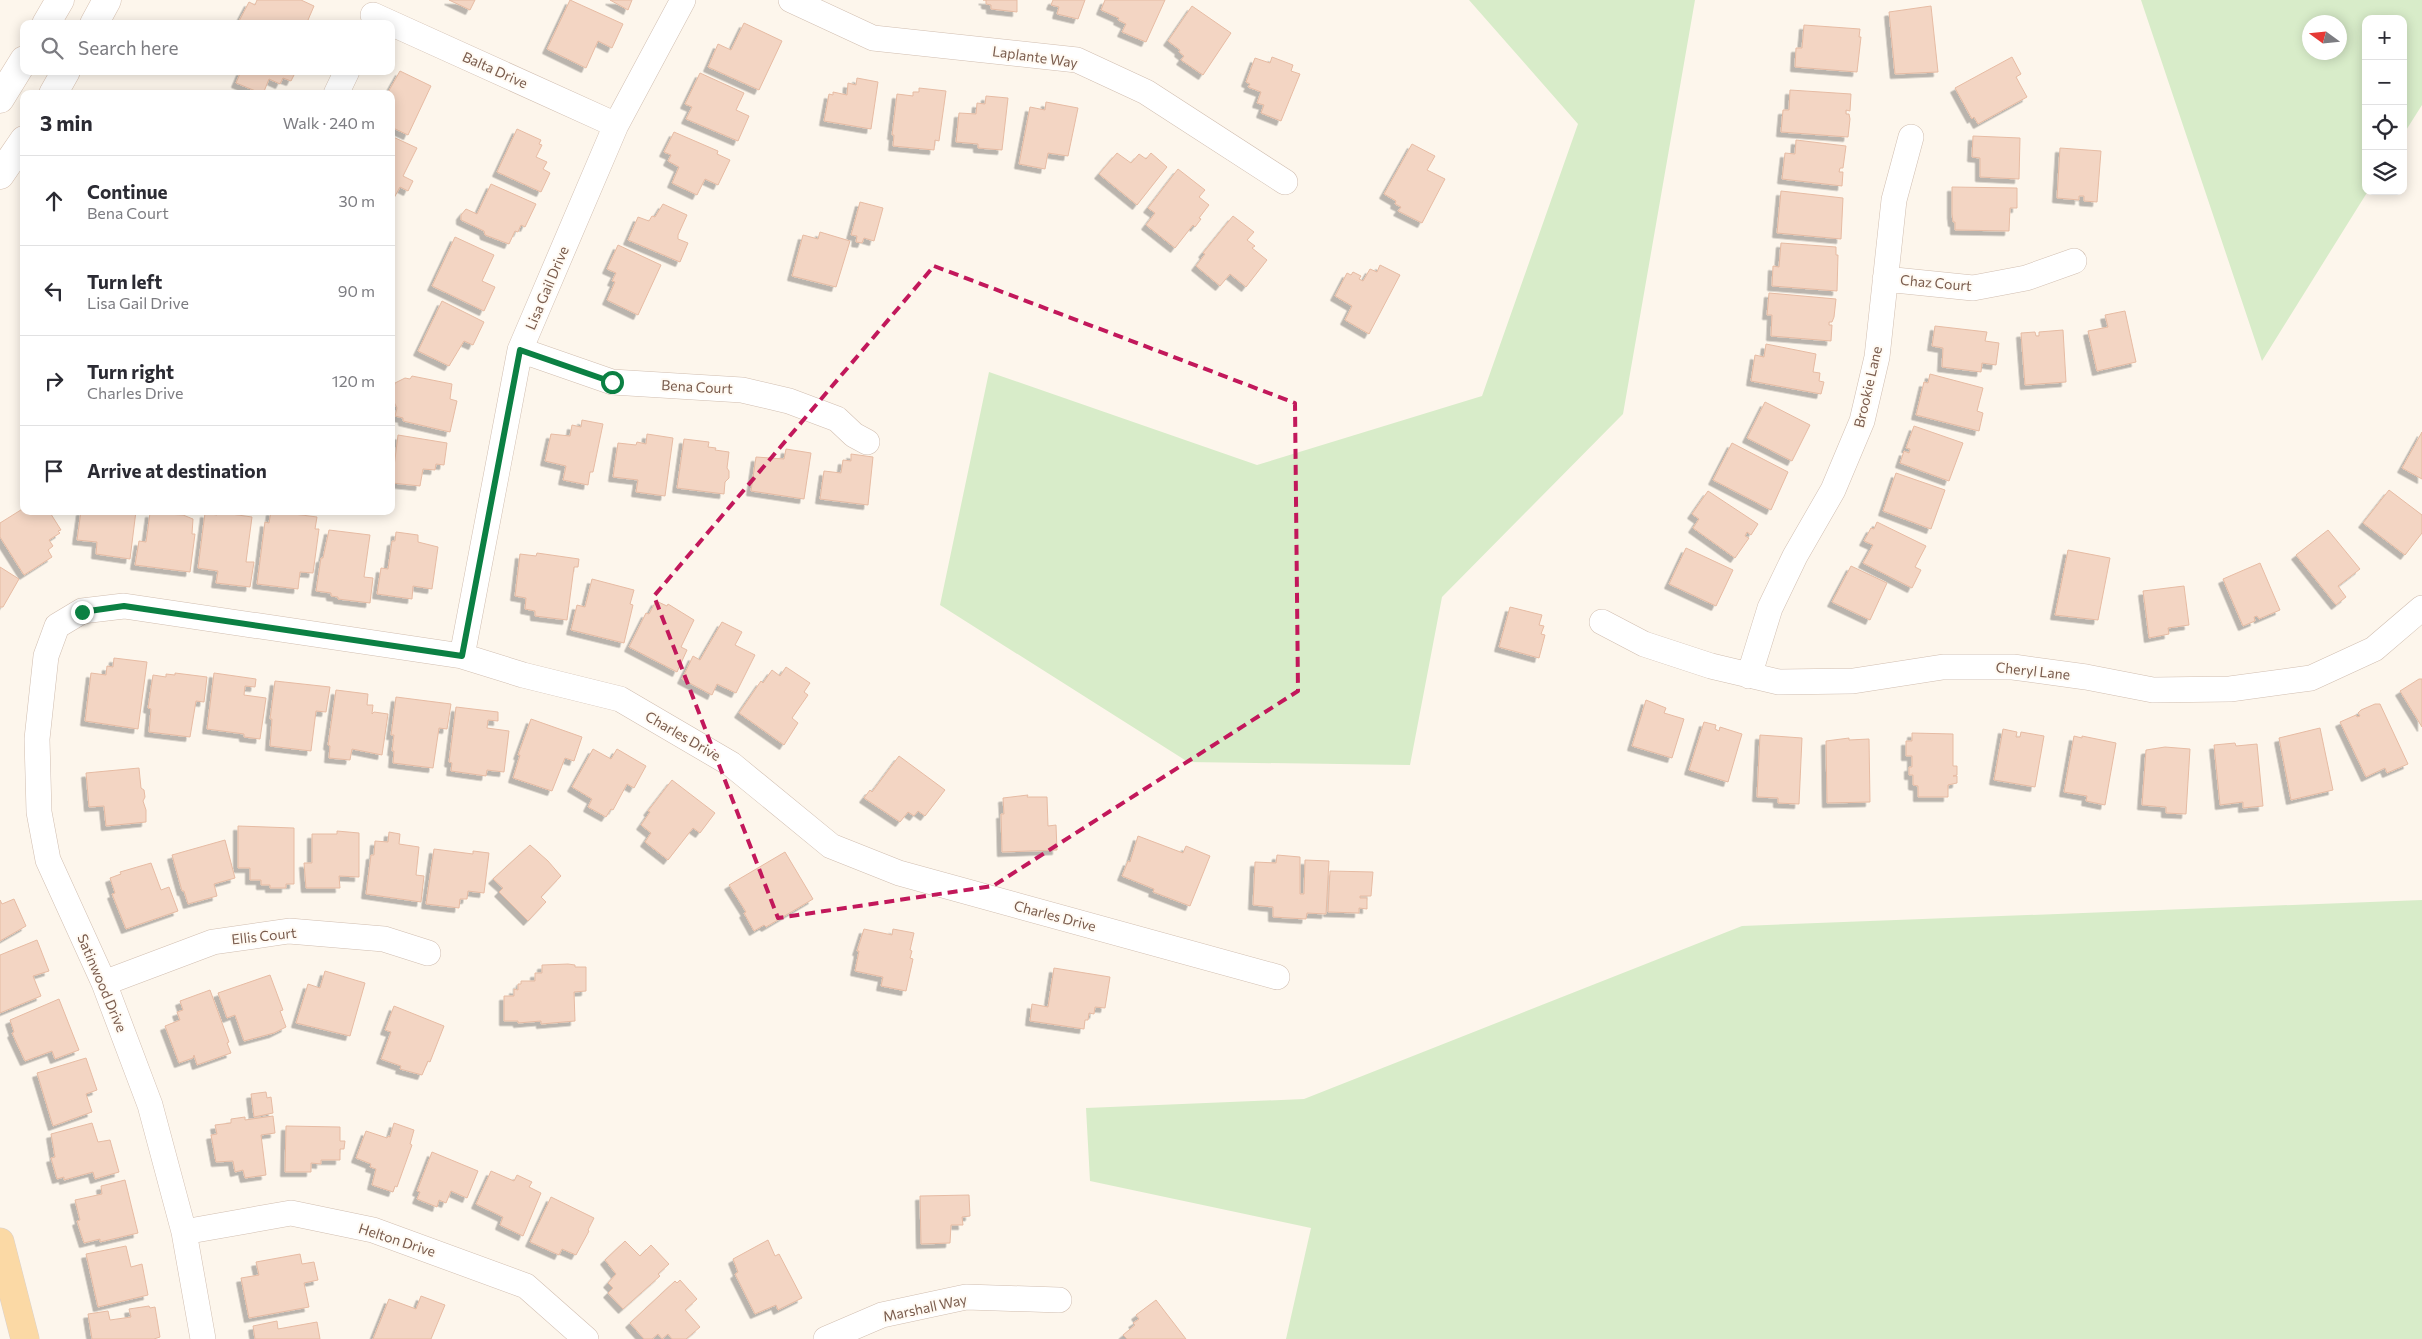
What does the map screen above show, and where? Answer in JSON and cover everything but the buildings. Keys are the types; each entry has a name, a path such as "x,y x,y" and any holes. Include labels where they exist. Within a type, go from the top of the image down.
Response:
{"main road":[{"path":"48,20 60,0"},
{"path":"96,20 107,0"},
{"path":"0,99 20,66"},
{"path":"55,90 64,75"},
{"path":"0,176 20,146"},
{"path":"0,1242 25,1339"}],"street":[{"name":"Lisa Gail Drive","path":"462,656 520,350 616,125 683,0"},
{"name":"Laplante Way","path":"791,0 873,38 1077,60 1146,92 1285,182"},
{"name":"Balta Drive","path":"374,13 389,20"},
{"name":"Balta Drive","path":"395,23 616,125"},
{"path":"338,90 345,75"},
{"name":"Brookie Lane","path":"1749,676 1770,608 1795,556 1833,490 1862,421 1877,357 1894,200 1911,137"},
{"name":"Chaz Court","path":"1885,278 1974,288 2026,278 2074,261"},
{"name":"Bena Court","path":"520,350 612,382 742,390 789,401 837,419 854,435 867,442"},
{"name":"Charles Drive","path":"57,626 82,612 124,606 462,656 523,675 620,698 731,764 830,846 899,874 1277,977"},
{"name":"Cheryl Lane","path":"1602,622 1644,644 1749,676 1779,682 1853,681 1943,667 2013,666 2153,690 2230,689 2310,678 2374,649 2422,608"},
{"name":"Satinwood Drive","path":"57,626 46,656 37,739 39,812 48,860 104,983 150,1105 184,1232 203,1339"},
{"name":"Ellis Court","path":"104,983 213,942 289,931 384,939 428,953"},
{"name":"Helton Drive","path":"184,1232 291,1213 373,1230 526,1286 586,1339"},
{"name":"Marshall Way","path":"826,1339 882,1316 966,1297 1059,1300"}],"highlighted area":[{"path":"934,266 1295,403 1298,691 993,886 778,918 654,596"}],"green space":[{"path":"1469,0 1695,0 1623,414 1442,597 1410,765 1188,762 940,605 989,372 1257,465 1482,396 1578,124"},
{"path":"2141,0 2422,0 2422,105 2407,129 2407,15 2362,15 2362,195 2366,195 2262,361"},
{"path":"2422,900 2422,1339 1286,1339 1311,1228 1090,1181 1086,1108 1304,1099 1742,926"}],"route":[{"path":"82,612 124,606 462,656 520,350 612,382"}]}
